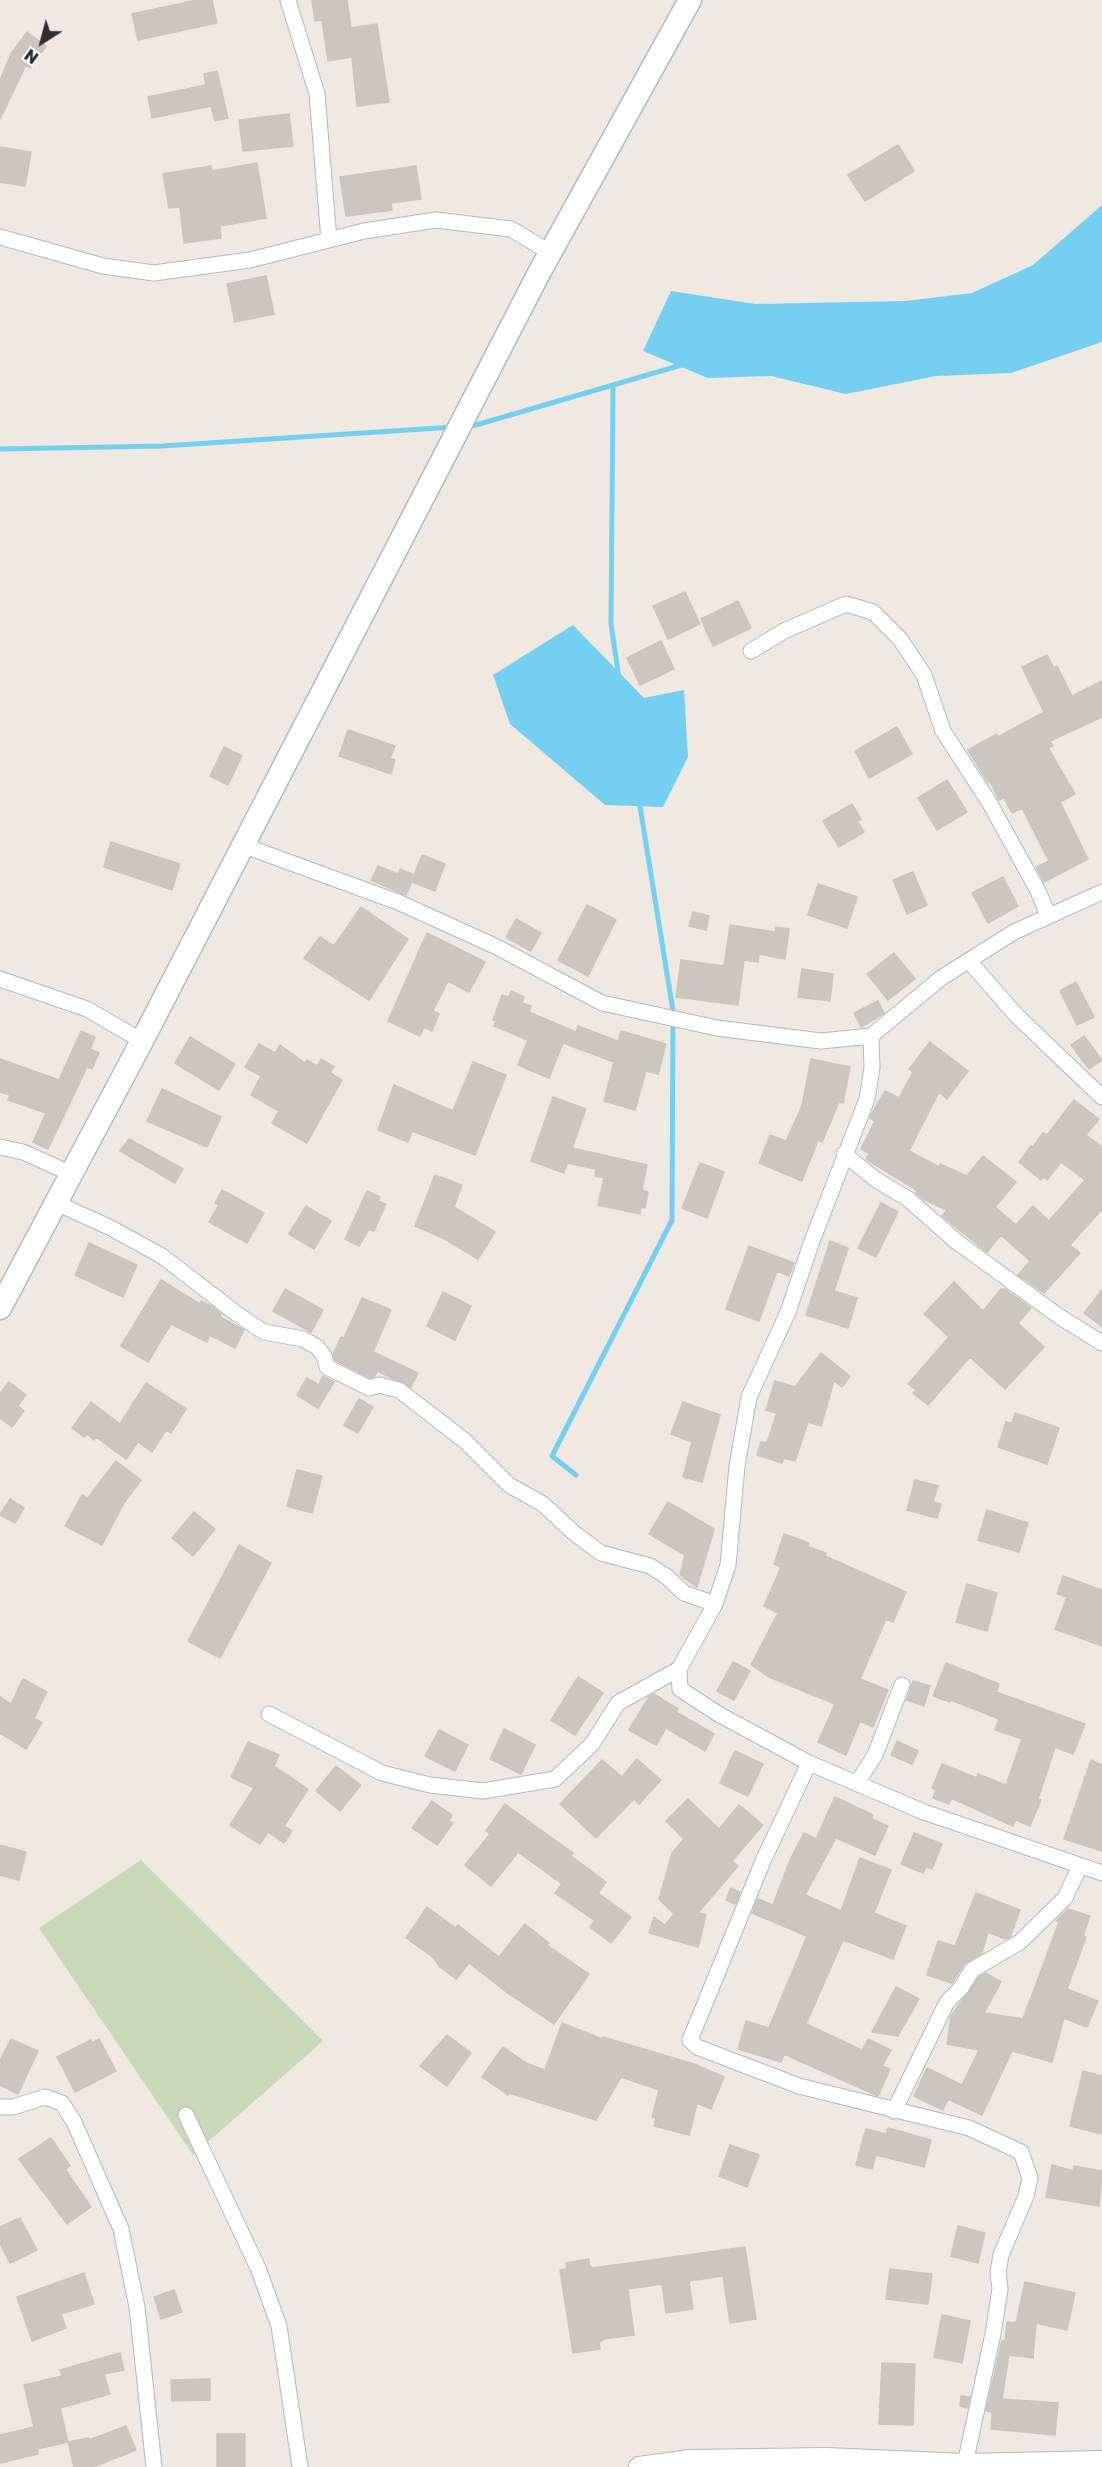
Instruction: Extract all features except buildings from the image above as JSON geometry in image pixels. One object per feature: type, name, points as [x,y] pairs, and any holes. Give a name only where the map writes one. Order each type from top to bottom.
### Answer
[{"type":"main road","points":[[0,1308],[142,1041],[551,253],[690,0]]},
{"type":"street","points":[[288,0],[317,94],[329,240]]},
{"type":"street","points":[[0,237],[103,266],[154,273],[250,260],[364,231],[436,220],[511,229],[551,253]]},
{"type":"street","points":[[751,651],[784,631],[846,604],[873,612],[900,639],[924,675],[943,731],[989,802],[1038,891],[1048,915]]},
{"type":"street","points":[[242,845],[398,902],[497,947],[602,1003],[653,1016],[752,1033],[821,1041],[871,1036],[941,978],[1014,932],[1102,892]]},
{"type":"street","points":[[969,961],[1016,1015],[1102,1097]]},
{"type":"street","points":[[0,979],[87,1009],[142,1041]]},
{"type":"street","points":[[871,1036],[872,1068],[867,1099],[844,1154],[788,1312],[749,1397],[737,1466],[729,1565],[715,1604],[679,1669],[680,1689],[720,1715],[809,1763],[924,1812],[1102,1873]]},
{"type":"street","points":[[0,1147],[23,1152],[72,1174]]},
{"type":"street","points":[[844,1154],[875,1179],[908,1198],[957,1242],[1060,1317],[1102,1343]]},
{"type":"street","points":[[56,1203],[109,1227],[162,1256],[264,1332],[303,1339],[317,1347],[324,1356],[327,1367],[369,1388],[379,1385],[399,1390],[465,1441],[509,1485],[543,1504],[574,1533],[601,1553],[650,1566],[666,1576],[684,1593],[715,1604]]},
{"type":"street","points":[[269,1714],[382,1773],[429,1785],[483,1791],[555,1779],[592,1744],[618,1703],[679,1669]]},
{"type":"street","points":[[857,1783],[875,1755],[902,1685]]},
{"type":"street","points":[[809,1763],[763,1861],[690,2040],[697,2047],[799,2086],[969,2128],[1021,2152],[1029,2171],[1026,2196],[1001,2255],[998,2272],[1000,2289],[993,2334],[965,2464]]},
{"type":"street","points":[[894,2111],[947,2002],[962,1989],[972,1970],[1020,1942],[1065,1898],[1080,1866]]},
{"type":"street","points":[[0,2107],[14,2107],[45,2097],[62,2103],[74,2122],[121,2229],[137,2307],[154,2467]]},
{"type":"street","points":[[186,2115],[258,2268],[279,2326],[300,2467]]},
{"type":"street","points":[[639,2467],[690,2460],[827,2458],[965,2464],[1097,2463]]},
{"type":"green space","points":[[141,1860],[323,2041],[193,2155],[39,1928]]},
{"type":"water","points":[[1102,205],[1102,342],[1011,373],[936,376],[846,394],[771,376],[708,378],[643,351],[671,291],[755,304],[906,301],[972,293],[1033,265]]},
{"type":"water","points":[[573,625],[644,698],[684,690],[688,757],[663,807],[605,805],[510,724],[493,675]]},
{"type":"waterway","points":[[466,426],[685,364]]},
{"type":"waterway","points":[[613,385],[611,624],[619,678]]},
{"type":"waterway","points":[[0,449],[163,446],[454,427]]},
{"type":"waterway","points":[[576,1475],[552,1456],[672,1220],[673,1011],[639,800]]}]
